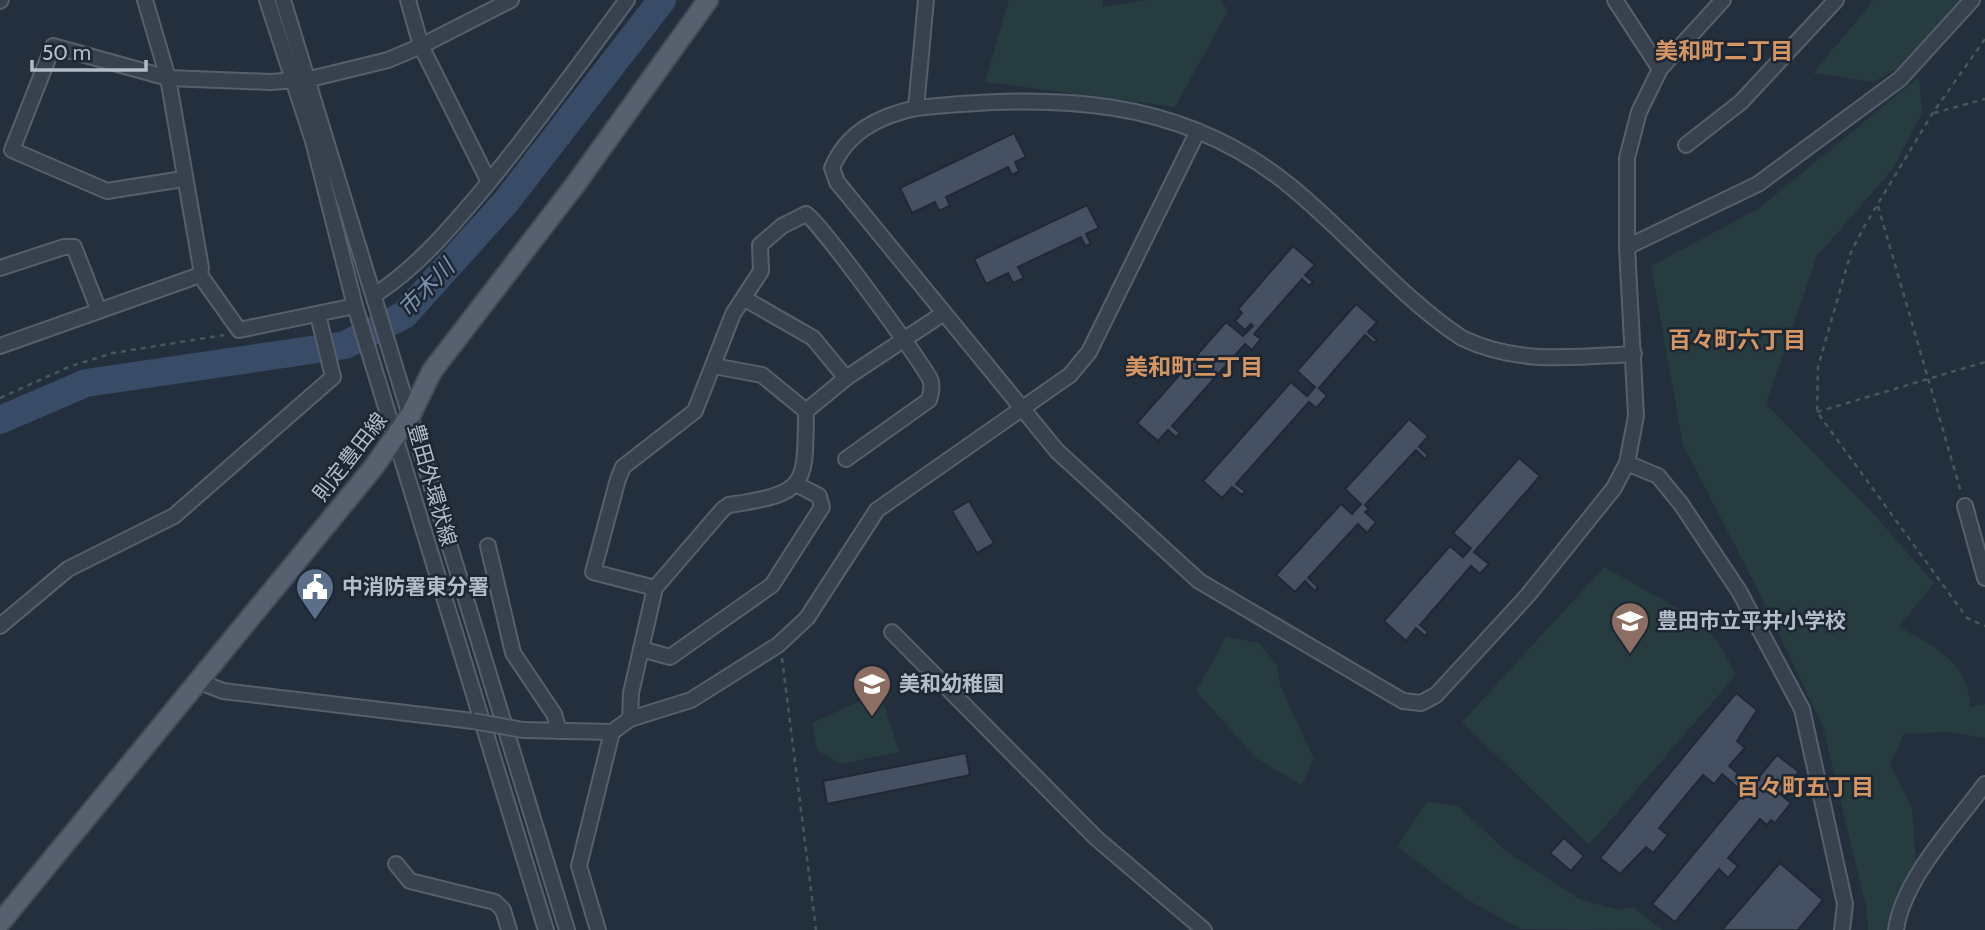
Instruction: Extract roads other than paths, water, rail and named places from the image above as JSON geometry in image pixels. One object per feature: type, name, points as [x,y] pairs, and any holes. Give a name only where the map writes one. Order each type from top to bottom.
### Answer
[{"type":"main road","name":"則定豊田線","points":[[0,923],[396,436],[411,414],[432,371],[575,185],[708,0]]},
{"type":"street","points":[[145,0],[168,78],[183,179],[201,268],[200,275],[240,330],[318,315],[358,312]]},
{"type":"street","name":"豊田外環状線","points":[[267,0],[313,141],[358,312],[547,930]]},
{"type":"street","name":"豊田外環状線","points":[[284,0],[568,930]]},
{"type":"street","points":[[408,0],[421,46],[489,182]]},
{"type":"street","points":[[183,179],[107,191],[12,150],[53,46],[168,78],[310,79],[388,60],[511,0]]},
{"type":"street","points":[[377,300],[453,225],[489,182],[626,0]]},
{"type":"street","points":[[916,107],[926,0]]},
{"type":"street","points":[[1615,0],[1661,69]]},
{"type":"street","points":[[1686,145],[1741,102],[1836,0]]},
{"type":"street","points":[[1627,247],[1758,184],[1900,79],[1972,0]]},
{"type":"street","points":[[1634,354],[1531,358],[1491,351],[1462,338],[1290,186],[1247,156],[1198,131],[1133,110],[1053,100],[995,99],[916,107],[873,121],[839,151],[832,169],[837,182],[1057,451],[1199,580],[1402,701],[1422,703],[1436,695],[1528,596],[1614,488],[1627,463],[1636,416],[1634,354],[1627,247],[1627,158],[1639,112],[1661,69],[1720,1]]},
{"type":"street","points":[[197,681],[223,691],[474,721],[523,730],[612,732],[630,719],[691,700],[778,645],[807,618],[877,510],[1070,375],[1088,352],[1198,131]]},
{"type":"street","points":[[655,589],[593,572],[623,467],[695,411],[733,314],[761,271],[760,244],[782,226],[806,214],[931,380],[929,400],[846,459]]},
{"type":"street","points":[[0,252],[3,267],[64,247],[74,247],[99,311]]},
{"type":"street","points":[[0,346],[200,275]]},
{"type":"street","points":[[745,299],[813,338],[846,378]]},
{"type":"street","points":[[630,719],[631,693],[655,589],[723,509],[729,505],[779,496],[796,484],[805,469],[806,411],[846,378],[944,313]]},
{"type":"street","points":[[0,626],[68,569],[174,516],[333,377],[318,315]]},
{"type":"street","points":[[714,366],[762,375],[806,411]]},
{"type":"street","points":[[1627,463],[1658,476],[1681,504],[1739,591],[1802,709],[1845,904],[1842,930]]},
{"type":"street","points":[[641,649],[670,657],[772,585],[822,506],[819,496],[796,484]]},
{"type":"street","points":[[1965,506],[1985,578]]},
{"type":"street","points":[[488,546],[513,653],[554,714],[559,731]]},
{"type":"street","points":[[892,632],[1096,838],[1204,930]]},
{"type":"street","points":[[598,930],[579,866],[612,732]]},
{"type":"street","points":[[1896,930],[1899,911],[1917,877],[1985,784]]},
{"type":"street","points":[[396,864],[410,881],[495,902],[503,910],[509,930]]},
{"type":"waterway","name":"市木川","points":[[0,420],[86,383],[345,345],[404,315],[505,203],[662,0]]},
{"type":"place","name":"中消防署東分署","points":[[315,621]]},
{"type":"place","name":"豊田市立平井小学校","points":[[1630,655]]},
{"type":"place","name":"美和幼稚園","points":[[872,718]]},
{"type":"district","name":"美和町二丁目","points":[[1724,51]]},
{"type":"district","name":"百々町六丁目","points":[[1737,340]]},
{"type":"district","name":"美和町三丁目","points":[[1194,367]]},
{"type":"district","name":"百々町五丁目","points":[[1805,787]]}]
